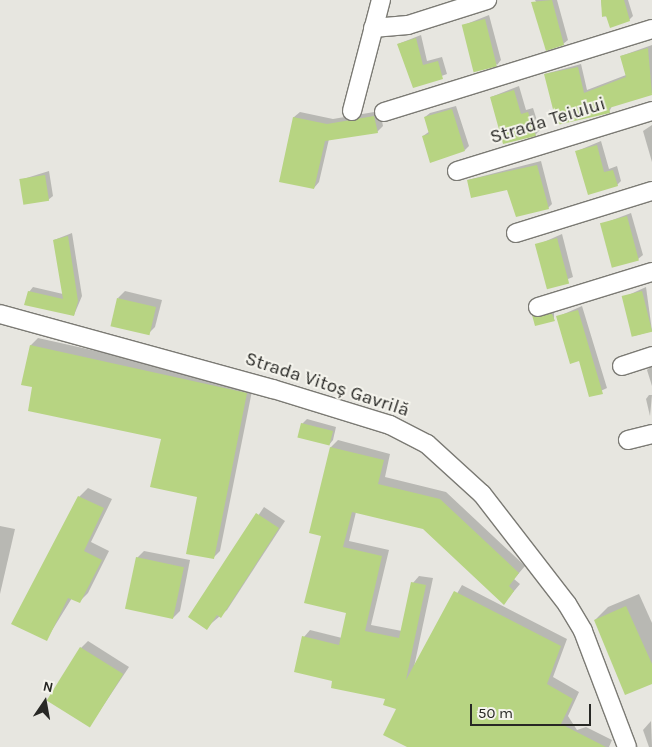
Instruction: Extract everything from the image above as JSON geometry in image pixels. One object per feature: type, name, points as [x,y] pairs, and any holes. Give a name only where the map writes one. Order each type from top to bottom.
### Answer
[{"type":"street","points":[[352,111],[381,0]]},
{"type":"street","points":[[373,28],[408,25],[487,0]]},
{"type":"street","points":[[384,112],[652,29]]},
{"type":"street","name":"Strada Teiului","points":[[457,171],[652,111]]},
{"type":"street","points":[[516,233],[652,191]]},
{"type":"street","points":[[538,307],[652,272]]},
{"type":"street","name":"Strada Vitoș Gavrilă","points":[[0,314],[282,392],[390,425],[427,444],[482,494],[567,604],[583,631],[627,747]]},
{"type":"street","points":[[622,366],[652,356]]},
{"type":"street","points":[[628,440],[652,434]]},
{"type":"building","points":[[552,0],[564,45],[546,51],[531,2]]},
{"type":"building","points":[[601,0],[624,0],[630,21],[610,28],[606,16],[602,17]]},
{"type":"building","points":[[485,19],[497,67],[474,72],[462,25]]},
{"type":"building","points":[[416,38],[423,65],[438,61],[443,79],[413,88],[397,44]]},
{"type":"building","points":[[648,48],[652,95],[609,108],[610,113],[557,125],[544,74],[578,67],[584,93],[626,77],[620,56]]},
{"type":"building","points":[[514,90],[521,114],[528,112],[536,136],[503,144],[490,97]]},
{"type":"building","points":[[452,109],[465,151],[430,163],[422,136],[429,134],[424,117]]},
{"type":"building","points":[[374,116],[378,133],[325,141],[314,189],[279,182],[293,117],[327,124]]},
{"type":"building","points":[[597,145],[604,172],[613,170],[618,186],[588,195],[575,151]]},
{"type":"building","points":[[537,165],[549,209],[516,217],[507,190],[471,198],[467,180]]},
{"type":"building","points":[[45,175],[49,201],[23,205],[19,179]]},
{"type":"building","points":[[627,216],[639,260],[612,268],[600,223]]},
{"type":"building","points":[[68,236],[78,301],[74,316],[24,305],[28,291],[63,299],[53,240]]},
{"type":"building","points":[[557,238],[569,283],[547,289],[535,244]]},
{"type":"building","points":[[642,291],[652,332],[632,337],[622,296]]},
{"type":"building","points":[[117,298],[156,307],[149,335],[110,326]]},
{"type":"building","points":[[578,310],[603,394],[589,397],[579,361],[570,364],[556,316]]},
{"type":"building","points":[[552,314],[555,321],[535,326],[532,315]]},
{"type":"building","points":[[30,345],[247,393],[214,559],[186,554],[197,497],[150,487],[161,439],[28,411],[32,387],[21,385]]},
{"type":"building","points":[[301,423],[333,431],[329,446],[297,438]]},
{"type":"building","points":[[330,447],[384,460],[378,484],[440,499],[519,573],[509,586],[514,591],[504,605],[423,529],[352,512],[343,547],[382,556],[365,631],[399,638],[411,582],[426,585],[406,680],[454,591],[561,646],[547,684],[573,699],[561,724],[606,747],[407,747],[383,735],[396,709],[383,705],[385,699],[331,688],[332,681],[294,672],[302,636],[339,645],[346,613],[304,603],[321,536],[309,533]]},
{"type":"building","points":[[78,496],[104,508],[84,551],[102,560],[80,603],[68,598],[47,641],[11,624]]},
{"type":"building","points":[[256,513],[279,528],[221,618],[217,615],[207,630],[188,617]]},
{"type":"building","points":[[136,557],[184,567],[173,619],[125,609]]},
{"type":"building","points":[[626,606],[652,664],[652,684],[625,695],[594,620]]},
{"type":"building","points":[[80,647],[123,674],[90,727],[47,700]]}]
